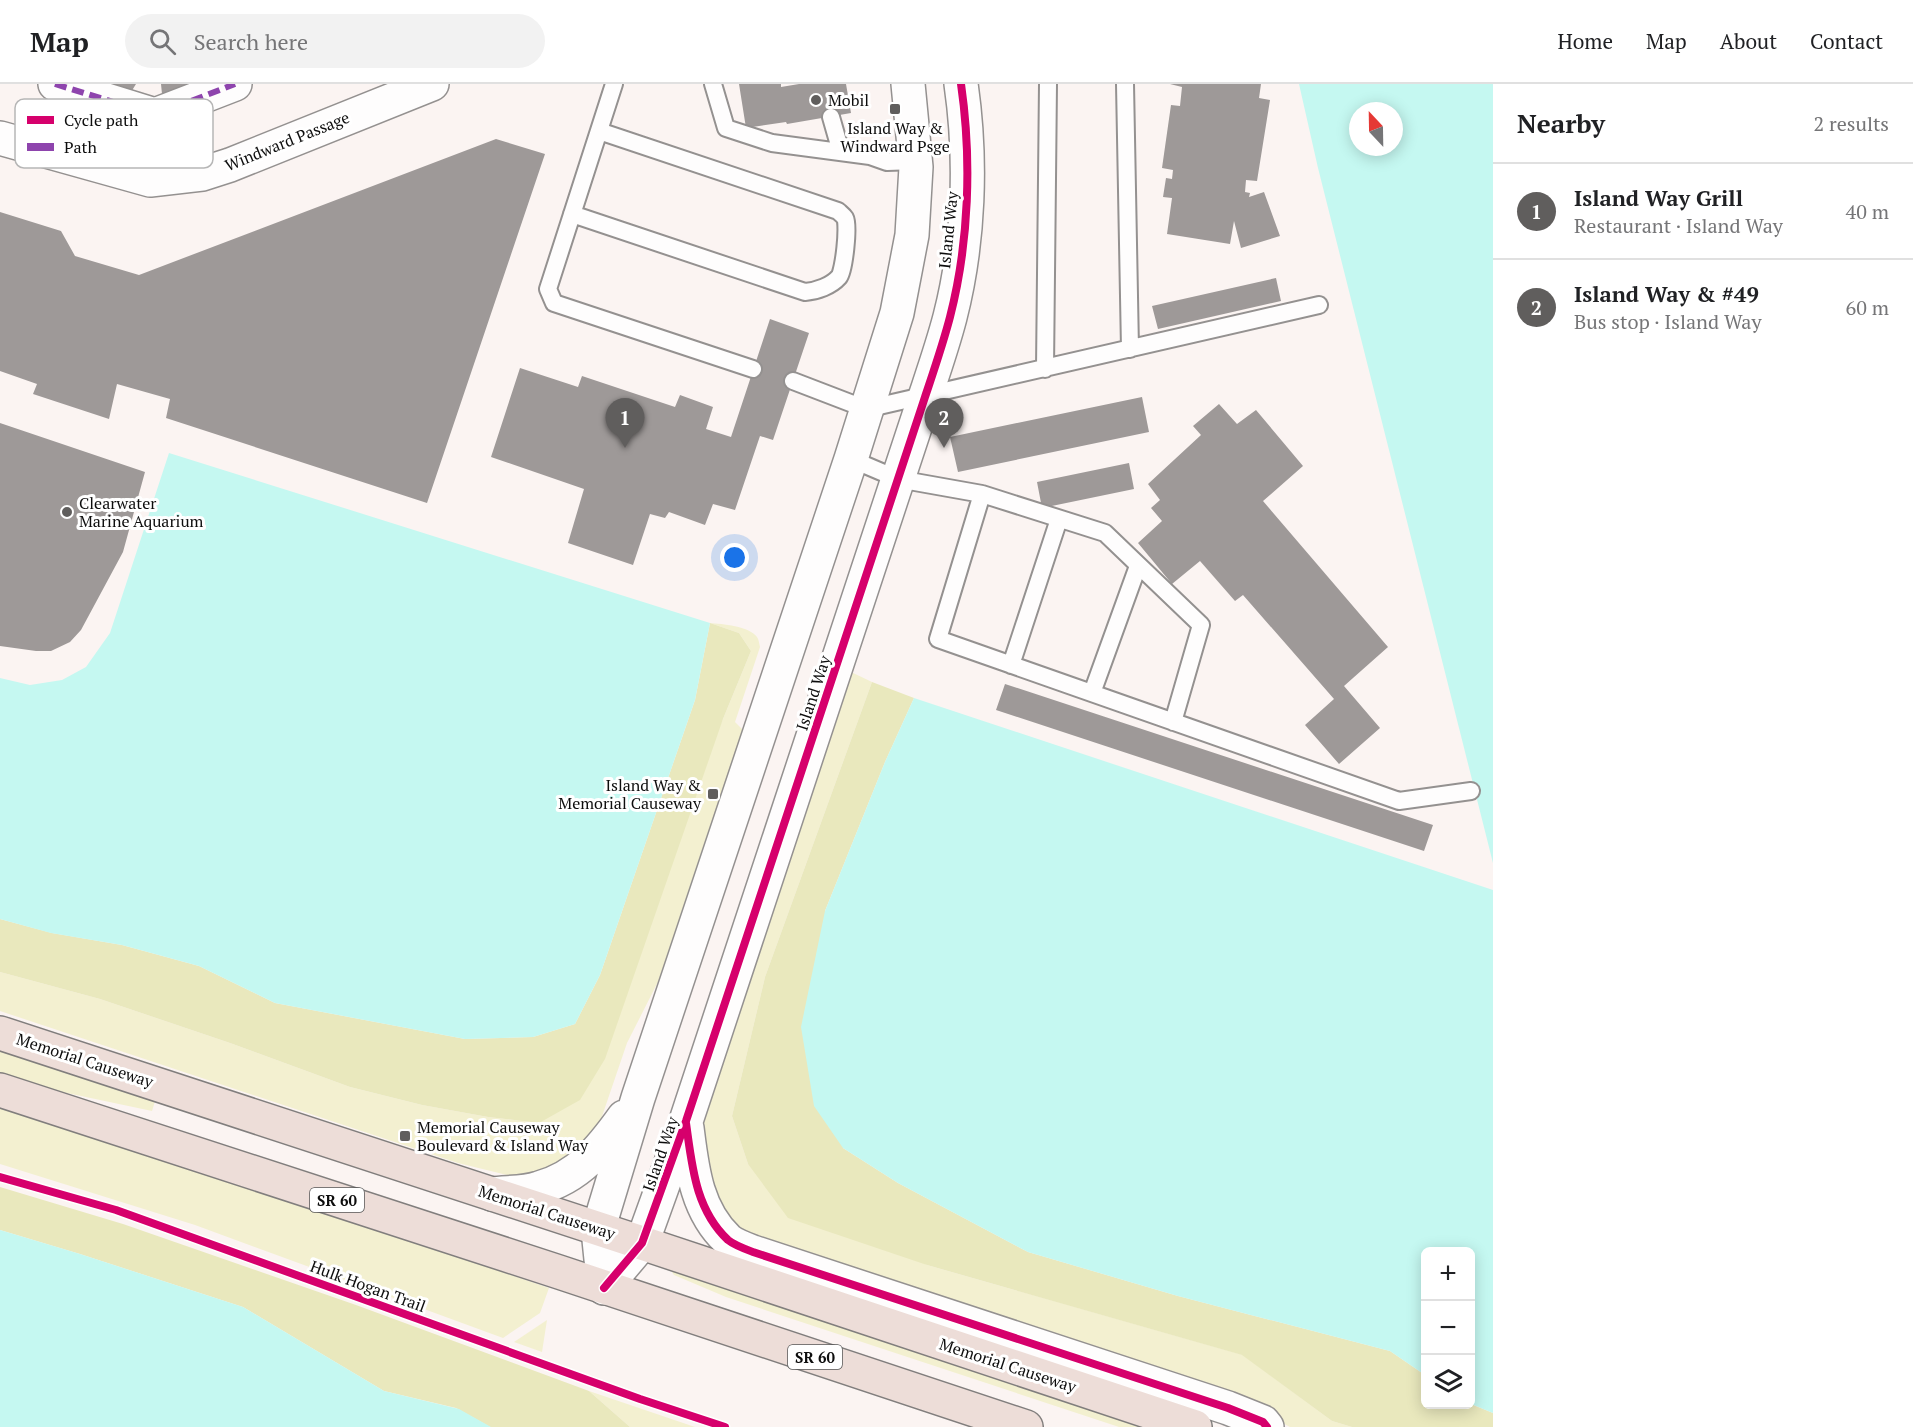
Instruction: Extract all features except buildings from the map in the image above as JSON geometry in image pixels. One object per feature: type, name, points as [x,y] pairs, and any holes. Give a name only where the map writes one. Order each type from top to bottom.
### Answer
[{"type":"main road","name":"Memorial Causeway","points":[[0,1033],[1195,1427]]},
{"type":"main road","name":"SR 60","points":[[0,1090],[1026,1427]]},
{"type":"street","points":[[55,84],[103,99]]},
{"type":"street","points":[[196,99],[235,84]]},
{"type":"street","points":[[604,1288],[598,1230],[638,1098],[851,459],[897,313],[912,235],[916,161],[908,84]]},
{"type":"street","name":"Island Way","points":[[604,1288],[642,1243],[686,1120],[926,396],[950,316],[962,252],[967,185],[961,84]]},
{"type":"street","name":"Windward Passage","points":[[107,168],[150,180],[202,174],[230,165],[417,87]]},
{"type":"street","name":"Windward Passage","points":[[0,138],[15,142]]},
{"type":"street","points":[[492,1194],[538,1189],[569,1176],[602,1148],[638,1098]]},
{"type":"street","points":[[686,1120],[693,1174],[700,1199],[712,1220],[729,1241],[802,1269],[1228,1408],[1263,1422],[1267,1427]]},
{"type":"lane","points":[[614,84],[548,288],[554,303],[753,369]]},
{"type":"lane","points":[[713,84],[726,128],[772,143],[870,156],[887,162],[916,161]]},
{"type":"lane","points":[[1045,369],[1048,84]]},
{"type":"lane","points":[[1125,84],[1130,349]]},
{"type":"lane","points":[[831,117],[841,152]]},
{"type":"lane","points":[[572,214],[805,292],[817,291],[838,278],[842,271],[847,226],[845,218],[838,211],[599,131]]},
{"type":"lane","points":[[793,381],[866,410],[1319,305]]},
{"type":"lane","points":[[851,459],[898,478],[982,494],[1105,533],[1202,625],[1173,722]]},
{"type":"lane","points":[[982,494],[938,639],[1399,801],[1471,791]]},
{"type":"lane","points":[[1011,665],[1059,519]]},
{"type":"lane","points":[[1092,693],[1138,566]]},
{"type":"shaded area","points":[[710,623],[748,630],[759,640],[760,647],[735,722],[743,730],[665,968],[627,1043],[596,1134],[581,1153],[534,1175],[507,1175],[458,1163],[0,1011],[0,972],[100,999],[350,1087],[422,1105],[488,1117],[539,1123],[723,719],[751,651],[739,633]]},
{"type":"shaded area","points":[[849,671],[872,682],[765,977],[732,1116],[748,1164],[927,1265],[1243,1355],[1332,1421],[1352,1427],[1290,1427],[1266,1414],[747,1242],[712,1200],[699,1122]]},
{"type":"shaded area","points":[[0,1046],[156,1098],[152,1111],[48,1089],[0,1074]]},
{"type":"shaded area","points":[[0,1103],[549,1288],[540,1313],[503,1338],[195,1225],[0,1164]]},
{"type":"shaded area","points":[[673,1270],[1152,1427],[1119,1427],[726,1297],[674,1275]]},
{"type":"shaded area","points":[[547,1320],[542,1352],[514,1342]]},
{"type":"shaded area","points":[[589,1391],[695,1427],[630,1427]]},
{"type":"green space","points":[[710,623],[739,633],[751,651],[723,719],[605,1059],[580,1100],[539,1123],[488,1117],[422,1105],[350,1087],[100,999],[0,972],[0,919],[52,933],[122,945],[199,966],[275,1003],[465,1039],[533,1037],[575,1024],[600,975],[695,700]]},
{"type":"green space","points":[[872,682],[914,698],[885,762],[825,911],[843,1148],[898,1183],[1028,1252],[1178,1296],[1390,1351],[1421,1372],[1421,1409],[1475,1409],[1475,1406],[1493,1413],[1493,1427],[1352,1427],[1332,1421],[1242,1355],[927,1265],[788,1218],[748,1164],[732,1116],[765,977]]},
{"type":"green space","points":[[0,1187],[123,1224],[356,1305],[589,1391],[630,1427],[490,1427],[456,1408],[384,1391],[243,1307],[0,1230]]},
{"type":"water","points":[[1299,84],[1493,84],[1493,863],[1318,168]]},
{"type":"water","points":[[169,453],[710,623],[695,700],[600,975],[575,1024],[533,1037],[465,1039],[275,1003],[199,966],[122,945],[51,933],[0,919],[0,678],[30,685],[62,680],[86,667],[110,633]]},
{"type":"water","points":[[914,698],[1493,890],[1493,1413],[1475,1406],[1475,1247],[1421,1247],[1421,1372],[1390,1351],[1178,1296],[1028,1252],[898,1183],[843,1148],[814,1106],[801,1027],[825,911],[885,762]]},
{"type":"water","points":[[0,1230],[243,1307],[384,1391],[459,1409],[491,1427],[0,1427]]},
{"type":"marked path","points":[[55,84],[103,99]]},
{"type":"marked path","points":[[196,99],[235,84]]},
{"type":"cycle path","points":[[604,1288],[642,1243],[686,1121],[950,317],[961,260],[967,201],[967,142],[961,84]]},
{"type":"cycle path","points":[[686,1123],[693,1170],[708,1215],[728,1240],[736,1245],[1228,1408],[1263,1422],[1267,1427]]},
{"type":"cycle path","name":"Hulk Hogan Trail","points":[[0,1177],[116,1210],[640,1399],[725,1427]]},
{"type":"place","name":"Mobil","points":[[816,100]]},
{"type":"place","name":"Island Way & Windward Psge","points":[[895,109]]},
{"type":"place","name":"Island Way Grill","points":[[625,448]]},
{"type":"place","name":"Island Way & #49","points":[[944,448]]},
{"type":"place","name":"Clearwater Marine Aquarium","points":[[67,512]]},
{"type":"place","name":"Island Way & Memorial Causeway","points":[[713,794]]},
{"type":"place","name":"Memorial Causeway Boulevard & Island Way","points":[[405,1136]]}]
